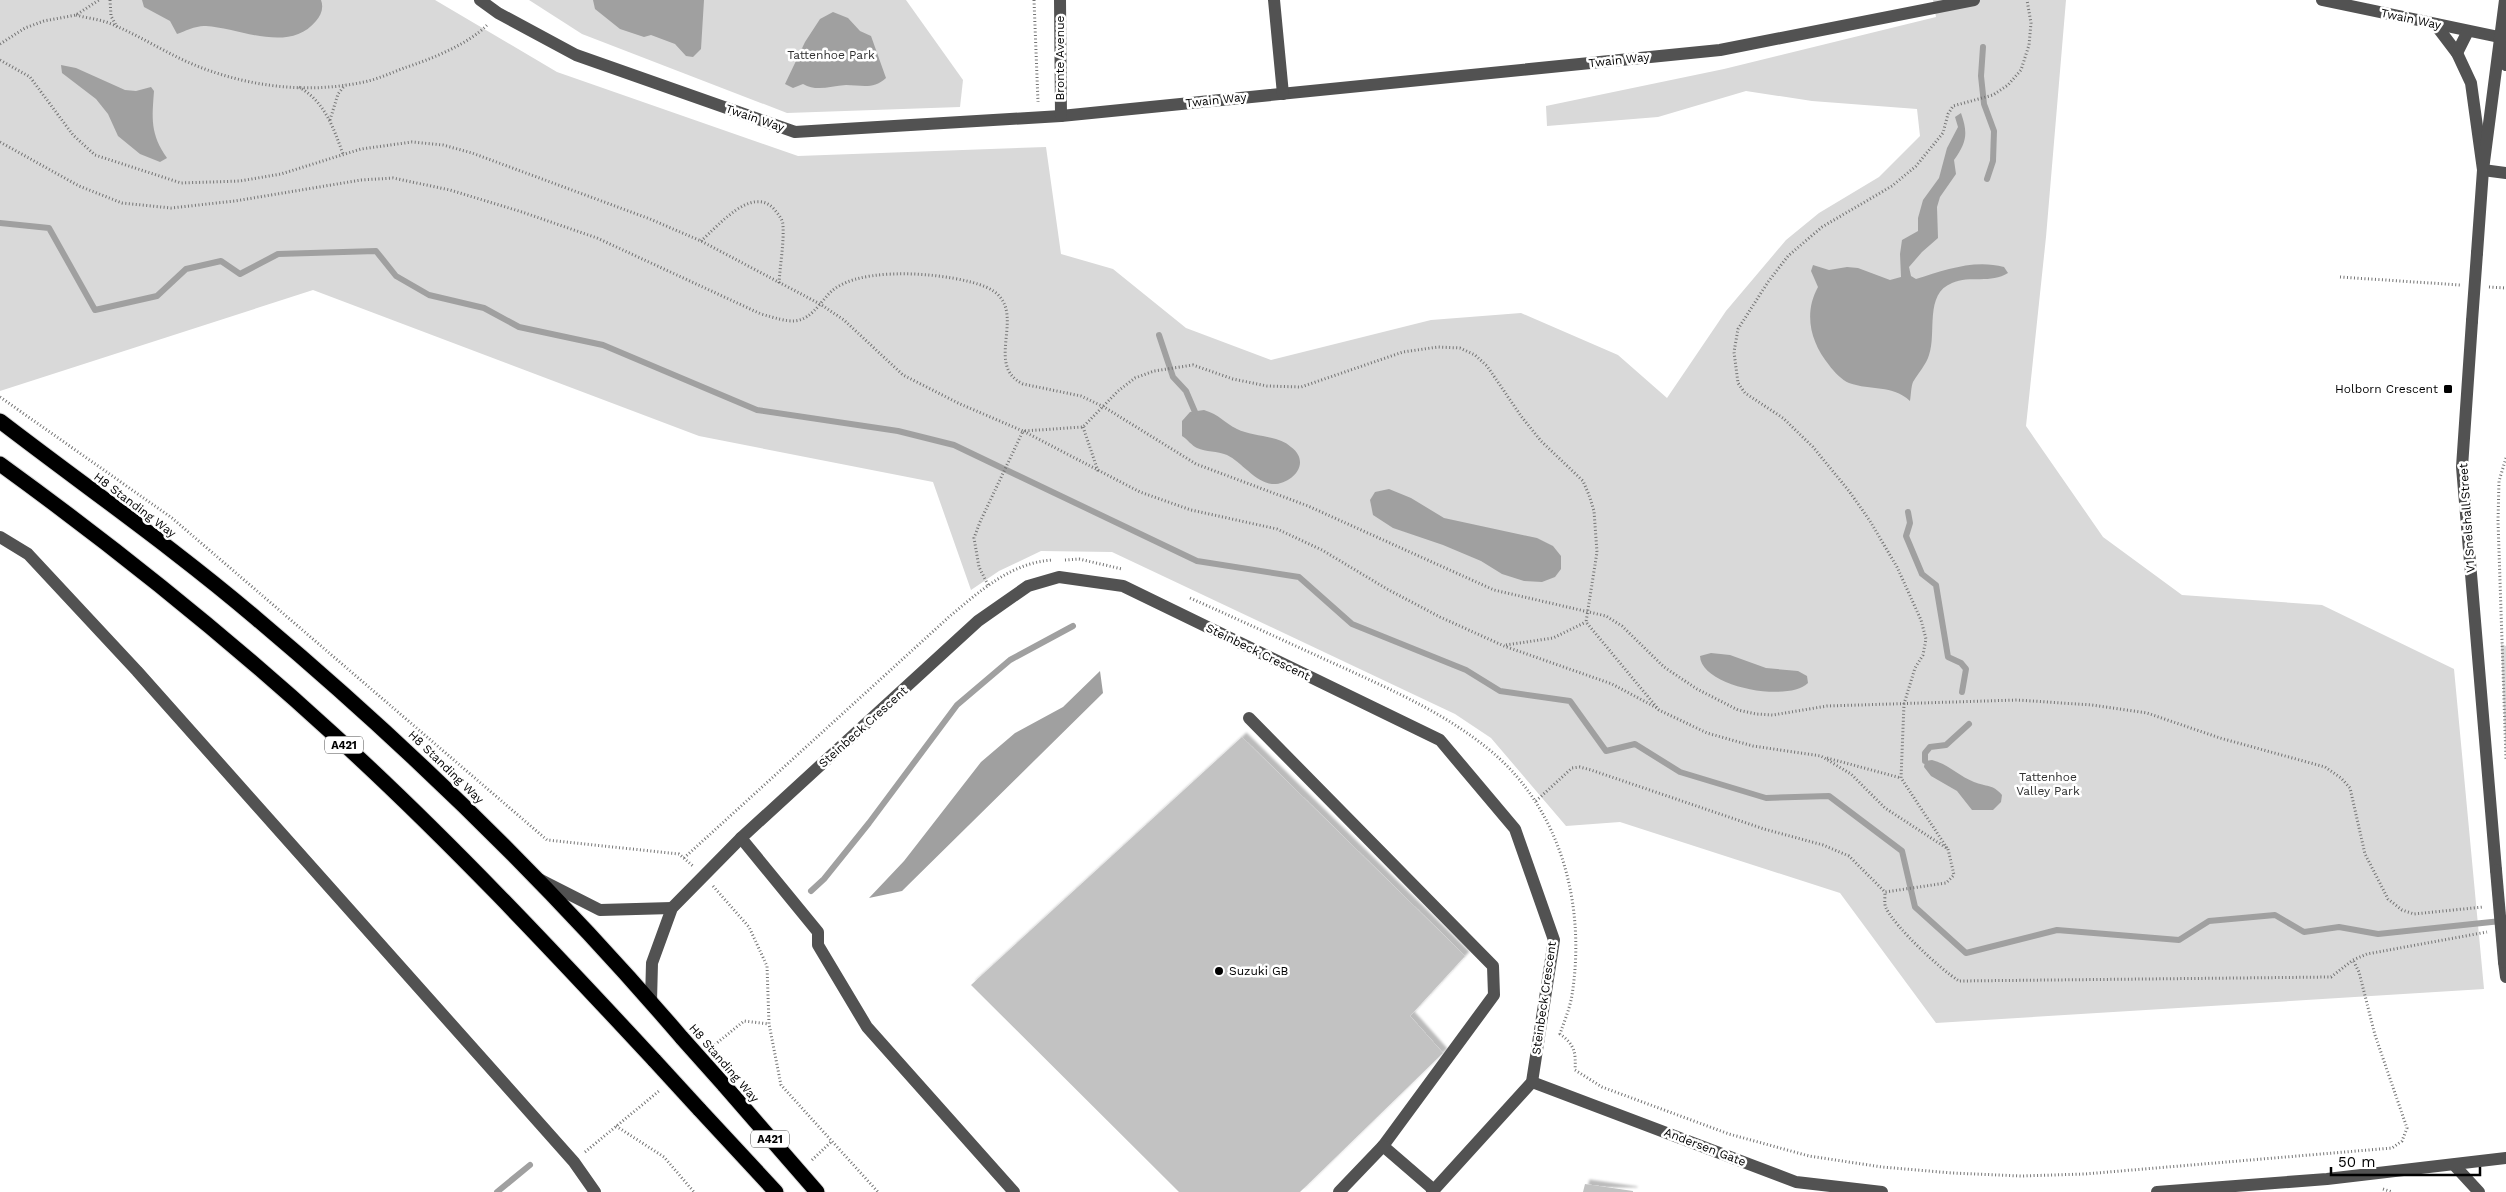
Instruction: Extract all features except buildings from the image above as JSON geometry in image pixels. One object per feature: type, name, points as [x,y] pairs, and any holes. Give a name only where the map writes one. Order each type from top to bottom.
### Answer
[{"type":"highway","name":"H8 Standing Way","points":[[0,421],[255,617],[401,744],[538,878],[651,1001],[817,1192]]},
{"type":"highway","name":"A421","points":[[0,464],[97,534],[238,650],[334,735],[443,838],[521,917],[776,1192]]},
{"type":"street","name":"Twain Way","points":[[480,0],[498,13],[576,55],[795,132],[1061,116],[1720,50],[1974,0]]},
{"type":"street","name":"Bronte Avenue","points":[[1060,0],[1061,116]]},
{"type":"street","points":[[1274,0],[1283,94]]},
{"type":"street","name":"Twain Way","points":[[2322,0],[2498,37]]},
{"type":"street","name":"V1 Snelshall Street","points":[[2505,0],[2498,37],[2483,170],[2462,467],[2506,977]]},
{"type":"street","points":[[2435,24],[2457,53],[2471,84],[2483,170],[2506,173]]},
{"type":"street","points":[[2457,53],[2468,31]]},
{"type":"street","points":[[2498,37],[2506,65]]},
{"type":"street","points":[[0,537],[28,554],[137,671],[574,1162],[595,1192]]},
{"type":"street","name":"Steinbeck Crescent","points":[[651,1001],[652,963],[672,908],[741,838],[978,621],[1028,586],[1059,577],[1123,586],[1440,740],[1515,829],[1554,940],[1532,1082]]},
{"type":"street","points":[[1249,718],[1493,966],[1494,995],[1382,1146],[1339,1192]]},
{"type":"street","points":[[741,838],[818,932],[818,945],[867,1027],[1014,1192]]},
{"type":"street","points":[[538,878],[600,910],[672,908]]},
{"type":"street","points":[[1382,1146],[1433,1191],[1532,1082]]},
{"type":"street","name":"Andersen Gate","points":[[1532,1082],[1814,1189],[1882,1192]]},
{"type":"street","points":[[2157,1192],[2293,1187],[2506,1158]]},
{"type":"street","points":[[2454,1166],[2479,1192]]},
{"type":"path","points":[[76,16],[99,0]]},
{"type":"path","points":[[110,0],[111,16],[117,27]]},
{"type":"path","points":[[1034,0],[1038,117]]},
{"type":"path","points":[[1885,892],[1946,883],[1954,875],[1948,849],[1901,778],[1904,704],[1915,668],[1923,655],[1926,639],[1921,620],[1897,567],[1848,490],[1813,447],[1783,418],[1745,393],[1738,383],[1734,352],[1738,329],[1768,282],[1788,256],[1822,227],[1892,186],[1916,166],[1943,133],[1948,114],[1953,106],[1992,95],[2008,85],[2021,70],[2029,45],[2031,23],[2026,0]]},
{"type":"path","points":[[0,44],[25,28],[44,20],[76,16],[107,23],[196,66],[242,82],[298,87],[346,85],[374,79],[451,48],[481,31],[498,13]]},
{"type":"path","points":[[0,60],[30,77],[73,135],[96,154],[181,183],[240,181],[281,174],[361,149],[412,142],[444,145],[472,153],[613,205],[701,241],[779,284],[820,304],[844,320],[903,375],[960,404],[1023,431],[1098,472],[1140,492],[1191,510],[1277,529],[1322,550],[1387,589],[1440,617],[1504,646],[1612,684],[1707,733],[1753,746],[1821,756],[1901,778]]},
{"type":"path","points":[[330,120],[338,94],[346,85]]},
{"type":"path","points":[[298,87],[311,94],[330,120],[343,154]]},
{"type":"path","points":[[0,142],[79,186],[122,203],[161,207],[235,201],[352,181],[393,178],[450,190],[597,238],[761,314],[788,322],[801,321],[812,314],[829,293],[841,284],[862,277],[886,274],[912,274],[948,278],[986,287],[1002,299],[1006,309],[1007,334],[1004,360],[1006,371],[1015,380],[1023,384],[1081,396],[1104,407],[1196,464],[1308,506],[1494,590],[1606,616],[1622,626],[1664,667],[1697,689],[1738,710],[1773,715],[1826,706],[2017,700],[2092,705],[2147,713],[2220,738],[2325,767],[2341,778],[2350,788],[2365,854],[2388,899],[2402,910],[2414,914],[2475,908]]},
{"type":"path","points":[[701,241],[745,203],[770,204],[780,215],[784,226],[779,284]]},
{"type":"path","points":[[2340,277],[2467,286]]},
{"type":"path","points":[[2486,287],[2506,288]]},
{"type":"path","points":[[1023,431],[1083,427],[1118,391],[1135,378],[1154,371],[1193,365],[1233,379],[1267,386],[1300,387],[1403,352],[1438,347],[1460,348],[1475,355],[1487,366],[1521,416],[1541,441],[1582,481],[1590,495],[1594,511],[1597,552],[1586,622],[1553,638],[1504,646]]},
{"type":"path","points":[[0,397],[172,518],[547,840],[679,854],[704,875],[749,927],[767,966],[769,1024],[781,1085],[878,1192]]},
{"type":"path","points":[[1083,427],[1098,472]]},
{"type":"path","points":[[988,585],[975,554],[974,538],[1023,431]]},
{"type":"path","points":[[2506,458],[2499,481],[2498,521],[2506,760]]},
{"type":"path","points":[[684,858],[931,633],[988,585],[1003,575],[1042,561],[1079,560],[1117,566],[1126,570]]},
{"type":"path","points":[[1189,598],[1414,700],[1458,727],[1492,752],[1515,775],[1536,801],[1553,834],[1567,870],[1574,898],[1576,933],[1572,996],[1560,1034],[1571,1042],[1576,1051],[1576,1070],[1602,1087],[1728,1134],[1809,1156],[1926,1171],[2021,1176],[2084,1174],[2392,1148],[2402,1141],[2407,1128],[2374,1035],[2359,972],[2353,960]]},
{"type":"path","points":[[1586,622],[1660,710]]},
{"type":"path","points":[[1821,756],[1851,774],[1885,808],[1948,849]]},
{"type":"path","points":[[1536,801],[1565,773],[1572,768],[1580,767],[1764,829],[1823,845],[1849,856],[1885,892],[1885,906],[1895,921],[1947,973],[1959,981],[2331,977],[2353,960],[2367,954],[2478,934]]},
{"type":"path","points":[[616,1126],[664,1157],[694,1192]]},
{"type":"path","points":[[798,1171],[831,1142]]},
{"type":"green space","name":"Tattenhoe Valley Park","points":[[0,0],[435,0],[557,72],[798,156],[1046,147],[1061,254],[1113,269],[1186,328],[1271,360],[1431,320],[1521,313],[1618,355],[1667,398],[1726,311],[1786,240],[1819,213],[1879,177],[1920,136],[1917,109],[1812,101],[1746,91],[1658,117],[1547,126],[1546,106],[1724,69],[1936,17],[1933,0],[2066,0],[2046,237],[2026,426],[2103,537],[2182,595],[2322,605],[2454,669],[2484,989],[1936,1023],[1840,893],[1620,822],[1566,826],[1491,738],[1455,714],[1112,552],[1041,551],[999,571],[971,590],[933,482],[699,436],[313,290],[0,391]]},
{"type":"green space","name":"Tattenhoe Park","points":[[529,0],[906,0],[963,80],[960,107],[787,113],[582,34]]},
{"type":"green space","points":[[2501,644],[2506,646],[2506,757]]},
{"type":"shaded area","points":[[142,0],[321,0],[322,11],[318,19],[305,31],[292,36],[264,37],[206,26],[195,27],[177,34],[170,21],[144,7]]},
{"type":"shaded area","points":[[593,0],[704,0],[701,49],[693,57],[686,56],[675,44],[651,35],[644,37],[620,29],[595,9]]},
{"type":"shaded area","points":[[833,12],[848,18],[860,31],[871,36],[886,78],[881,82],[867,86],[846,85],[813,88],[803,84],[793,88],[785,84],[805,42],[820,19]]},
{"type":"shaded area","points":[[61,65],[76,68],[125,90],[136,91],[151,87],[154,91],[153,126],[161,149],[167,158],[160,162],[140,154],[118,136],[108,114],[96,99],[62,73]]},
{"type":"shaded area","points":[[1961,113],[1965,126],[1965,137],[1962,148],[1954,160],[1956,174],[1940,197],[1937,207],[1938,238],[1909,267],[1911,276],[1916,279],[1960,267],[1982,264],[2004,267],[2008,273],[1995,278],[1959,281],[1943,288],[1935,305],[1929,355],[1913,382],[1910,401],[1896,392],[1849,383],[1831,368],[1818,347],[1811,328],[1811,307],[1818,287],[1811,271],[1813,265],[1829,270],[1847,267],[1858,268],[1890,280],[1901,277],[1900,254],[1902,240],[1918,231],[1918,218],[1923,200],[1939,178],[1947,148],[1958,127],[1955,117]]},
{"type":"shaded area","points":[[1204,410],[1243,432],[1286,443],[1297,452],[1299,458],[1300,464],[1295,475],[1283,482],[1269,484],[1257,478],[1227,455],[1195,447],[1182,436],[1182,421],[1190,412]]},
{"type":"shaded area","points":[[1389,489],[1411,498],[1444,518],[1537,538],[1553,546],[1561,556],[1561,569],[1555,577],[1542,582],[1524,581],[1502,574],[1481,561],[1443,545],[1393,528],[1373,515],[1370,500],[1375,492]]},
{"type":"shaded area","points":[[1711,653],[1730,655],[1766,668],[1798,671],[1807,676],[1808,683],[1798,689],[1783,692],[1747,689],[1714,676],[1704,667],[1700,656]]},
{"type":"shaded area","points":[[1100,671],[1103,693],[902,891],[869,898],[904,861],[981,762],[1015,733],[1063,707]]},
{"type":"shaded area","points":[[1932,760],[1943,764],[1974,782],[1996,789],[2002,795],[2001,802],[1993,810],[1972,810],[1957,791],[1931,776],[1924,767],[1925,761]]},
{"type":"waterway","points":[[1983,47],[1981,76],[1984,104],[1994,131],[1993,161],[1987,179]]},
{"type":"waterway","points":[[0,223],[49,228],[95,310],[157,296],[186,269],[221,261],[240,274],[278,254],[376,251],[396,276],[429,295],[484,308],[519,327],[603,345],[757,410],[898,431],[954,445],[1197,561],[1299,577],[1352,624],[1466,670],[1500,691],[1570,701],[1606,751],[1635,744],[1680,772],[1766,798],[1829,796],[1902,851],[1915,907],[1966,953],[2057,930],[2179,940],[2209,921],[2275,915],[2304,932],[2339,927],[2378,934],[2501,921]]},
{"type":"waterway","points":[[1159,335],[1173,377],[1186,391],[1195,412]]},
{"type":"waterway","points":[[1908,512],[1910,523],[1906,536],[1922,574],[1936,585],[1948,657],[1961,663],[1966,669],[1962,692]]},
{"type":"waterway","points":[[811,891],[824,879],[869,823],[957,705],[1010,660],[1073,626]]},
{"type":"waterway","points":[[1925,761],[1925,753],[1930,747],[1946,745],[1969,724]]},
{"type":"waterway","points":[[497,1192],[530,1165]]},
{"type":"place","name":"Holborn Crescent","points":[[2448,389]]},
{"type":"place","name":"Suzuki GB","points":[[1219,971]]}]
